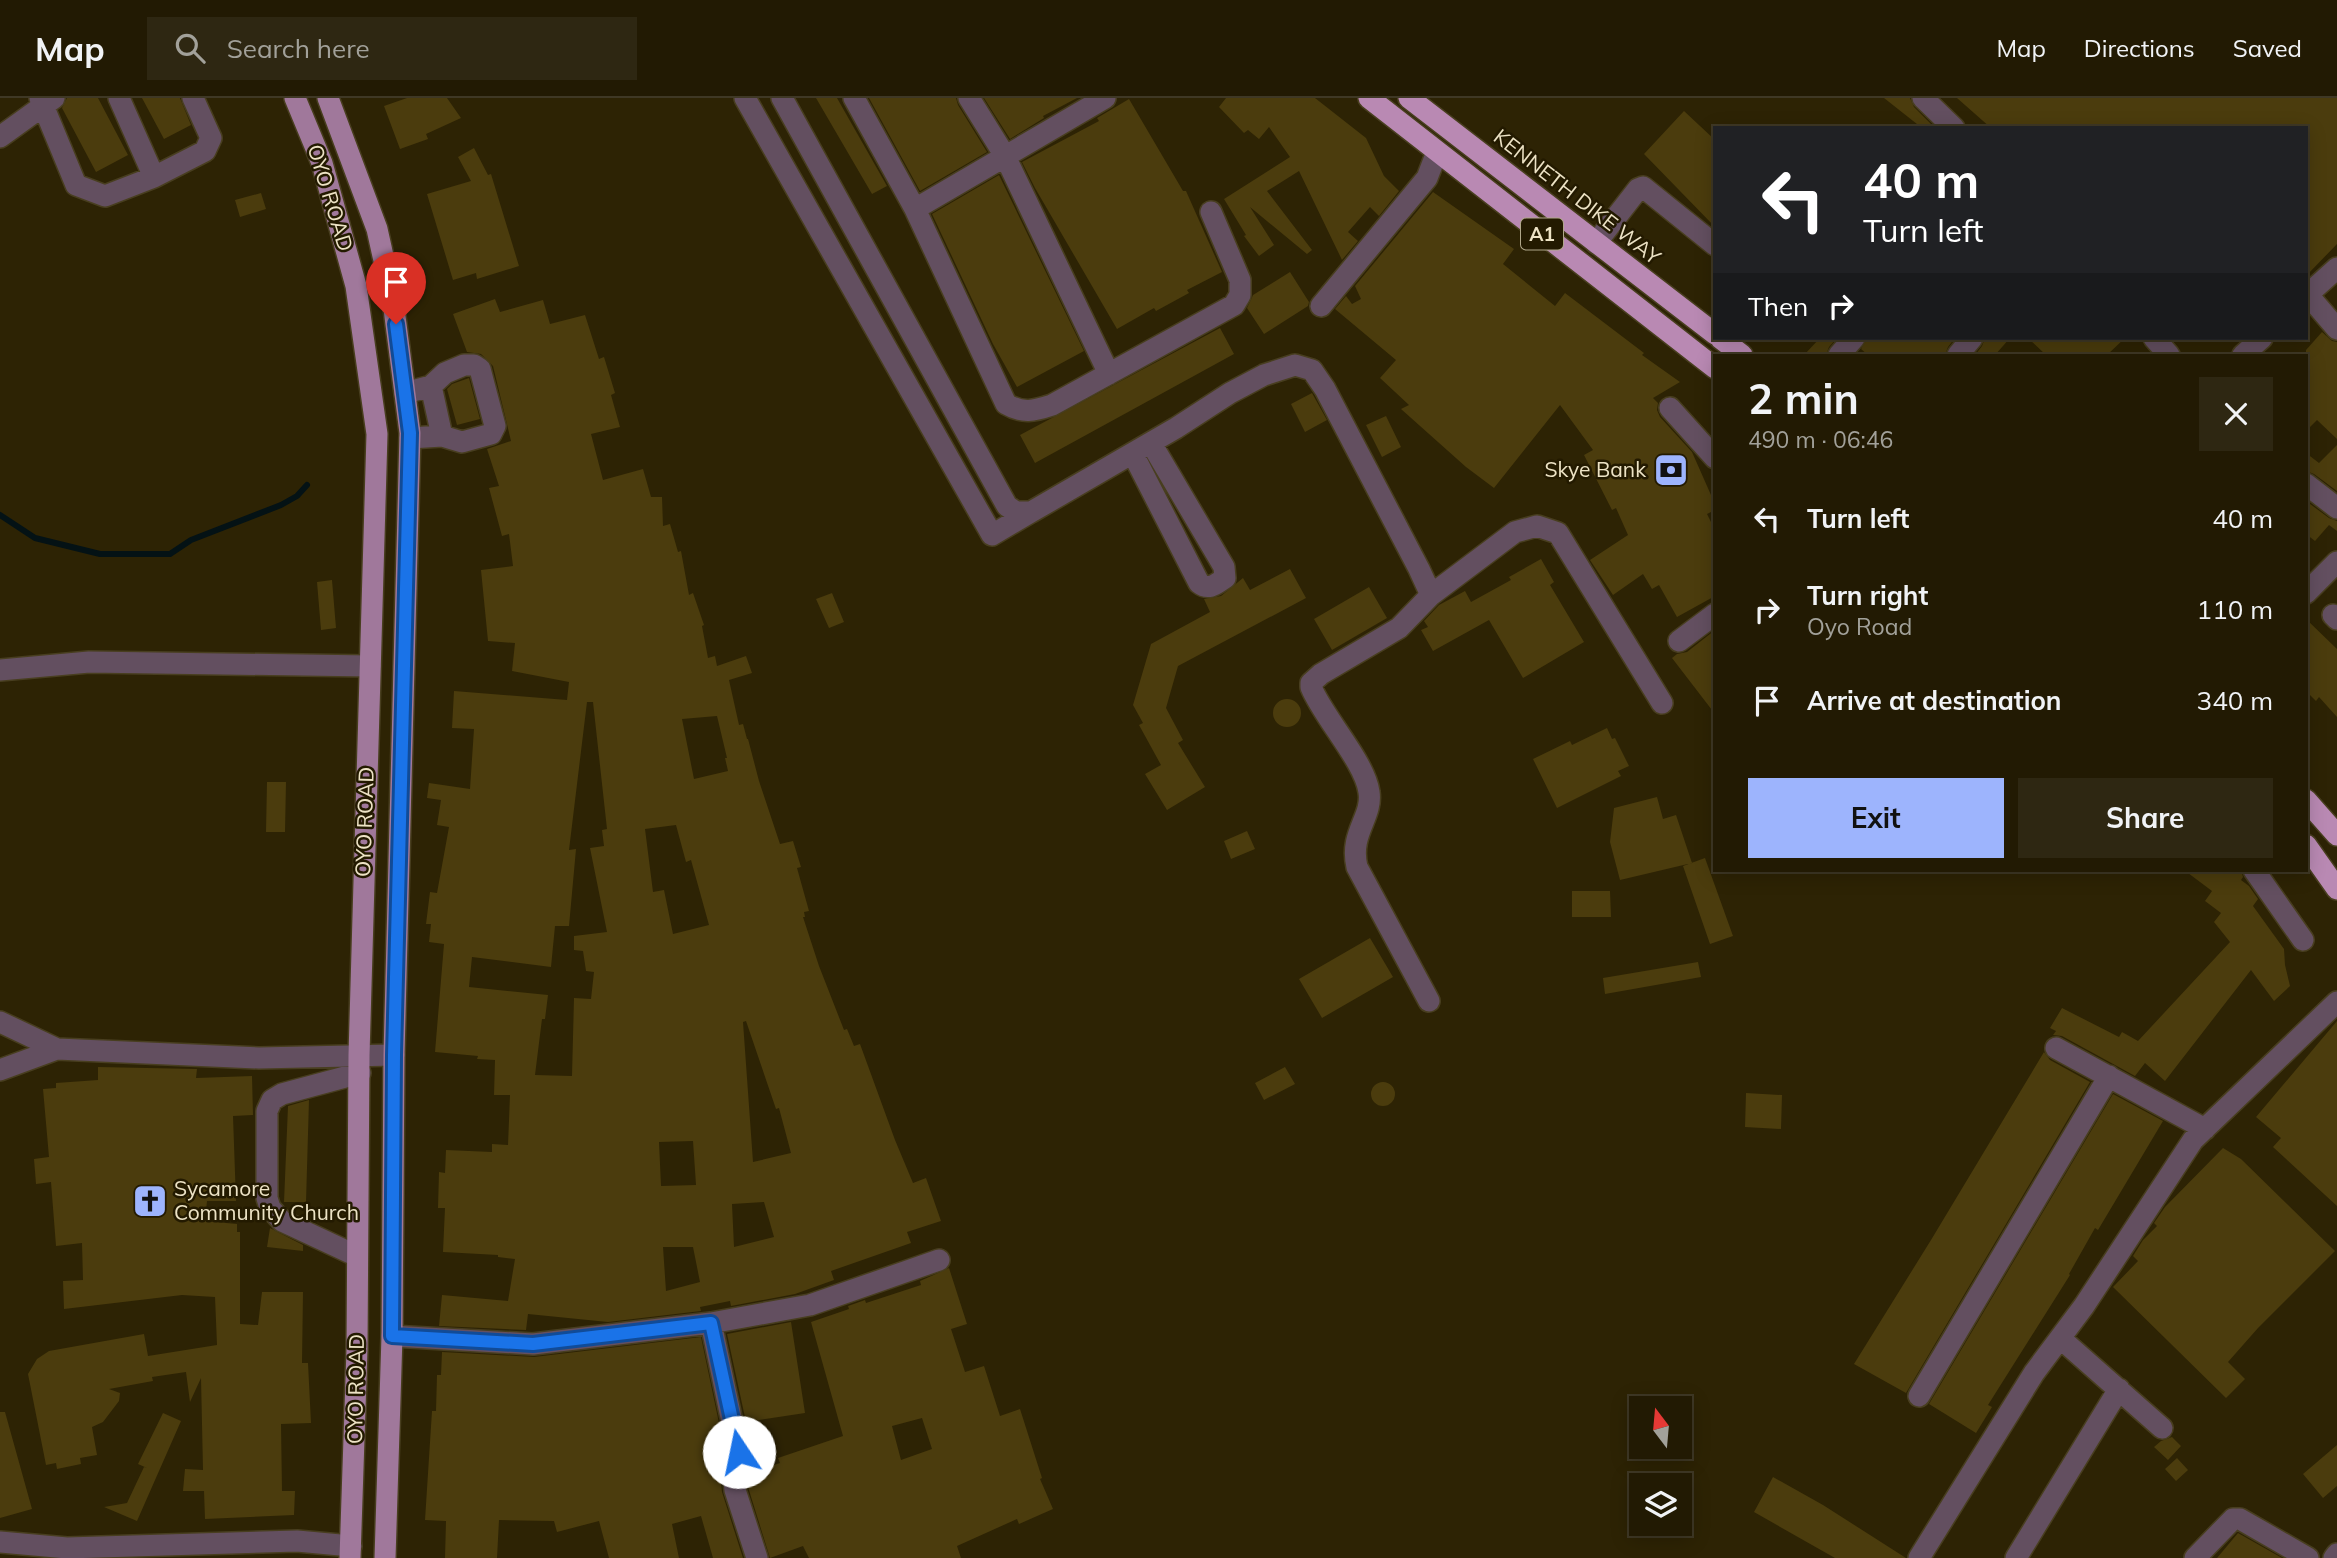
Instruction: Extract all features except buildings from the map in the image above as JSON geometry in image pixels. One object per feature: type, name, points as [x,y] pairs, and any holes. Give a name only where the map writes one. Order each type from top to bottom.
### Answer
[{"type":"highway","name":"A1","points":[[1369,98],[1713,366]]},
{"type":"highway","name":"KENNETH DIKE WAY","points":[[1409,98],[1713,332]]},
{"type":"highway","points":[[1723,340],[1741,354]]},
{"type":"highway","points":[[2308,802],[2337,835]]},
{"type":"highway","points":[[2308,848],[2337,888]]},
{"type":"main road","name":"OYO ROAD","points":[[295,98],[322,163],[356,286],[377,434],[359,1064],[357,1349],[351,1552]]},
{"type":"main road","name":"OYO ROAD","points":[[328,98],[377,229],[393,301],[410,438],[394,1055],[392,1336],[385,1558]]},
{"type":"street","points":[[119,98],[154,177]]},
{"type":"street","points":[[0,137],[46,101],[76,185],[104,196],[154,177],[205,151],[211,138],[193,98]]},
{"type":"street","points":[[745,98],[992,535],[1142,448],[1230,393],[1265,375],[1295,365],[1312,370],[1325,389],[1431,595]]},
{"type":"street","points":[[782,98],[1007,506],[1016,512],[1031,512]]},
{"type":"street","points":[[854,98],[915,209],[1006,404],[1016,410],[1029,412],[1052,405],[1234,305],[1240,295],[1240,280],[1211,212]]},
{"type":"street","points":[[970,98],[1005,156],[1109,374]]},
{"type":"street","points":[[915,209],[1105,98]]},
{"type":"street","points":[[1923,98],[1952,126]]},
{"type":"street","points":[[1321,306],[1427,178],[1437,152]]},
{"type":"street","points":[[1596,243],[1638,189],[1643,187],[1713,242]]},
{"type":"street","points":[[2308,294],[2337,268]]},
{"type":"street","points":[[2308,296],[2337,329]]},
{"type":"street","points":[[1840,354],[1852,340]]},
{"type":"street","points":[[1959,354],[1970,340]]},
{"type":"street","points":[[2156,340],[2168,354]]},
{"type":"street","points":[[2244,354],[2260,340]]},
{"type":"street","points":[[405,393],[431,386],[445,373],[464,365],[474,365],[480,369],[495,426],[491,434],[462,442],[442,436],[410,438]]},
{"type":"street","points":[[431,386],[442,436]]},
{"type":"street","points":[[1670,408],[1713,456]]},
{"type":"street","points":[[1142,448],[1224,567],[1224,578],[1211,587],[1204,587],[1199,583],[1142,448]]},
{"type":"street","points":[[2308,486],[2337,508]]},
{"type":"street","points":[[1429,1001],[1357,867],[1354,843],[1370,793],[1361,771],[1311,690],[1311,683],[1321,674],[1399,628],[1431,595],[1515,532],[1537,526],[1558,533],[1662,703]]},
{"type":"street","points":[[2308,591],[2337,562]]},
{"type":"street","points":[[1679,641],[1713,616]]},
{"type":"street","points":[[0,670],[89,662],[370,666]]},
{"type":"street","points":[[2255,872],[2303,940]]},
{"type":"street","points":[[1919,1558],[2034,1374],[2084,1306],[2193,1140],[2337,1002]]},
{"type":"street","points":[[0,1022],[57,1049]]},
{"type":"street","points":[[2056,1048],[2205,1129]]},
{"type":"street","points":[[0,1070],[57,1049],[359,1064]]},
{"type":"street","points":[[357,1256],[282,1221],[270,1208],[267,1198],[267,1111],[272,1100],[282,1094],[359,1064],[394,1055]]},
{"type":"street","points":[[1919,1396],[2109,1076]]},
{"type":"street","points":[[392,1336],[533,1344],[711,1323],[810,1305],[939,1259]]},
{"type":"street","points":[[711,1323],[742,1469],[734,1481],[734,1490],[757,1558]]},
{"type":"street","points":[[2060,1338],[2162,1429]]},
{"type":"street","points":[[2016,1558],[2119,1389]]},
{"type":"street","points":[[2195,1558],[2233,1519],[2240,1519],[2308,1558]]},
{"type":"street","points":[[0,1542],[67,1548],[297,1541],[351,1552]]},
{"type":"waterway","points":[[0,515],[35,538],[100,554],[170,554],[191,540],[281,505],[297,496],[307,485]]},
{"type":"place","name":"Skye Bank","points":[[1671,470]]},
{"type":"place","name":"Sycamore Community Church","points":[[150,1201]]},
{"type":"route","points":[[396,324],[410,433],[394,1055],[392,1336],[533,1344],[711,1323],[739,1452]]}]
